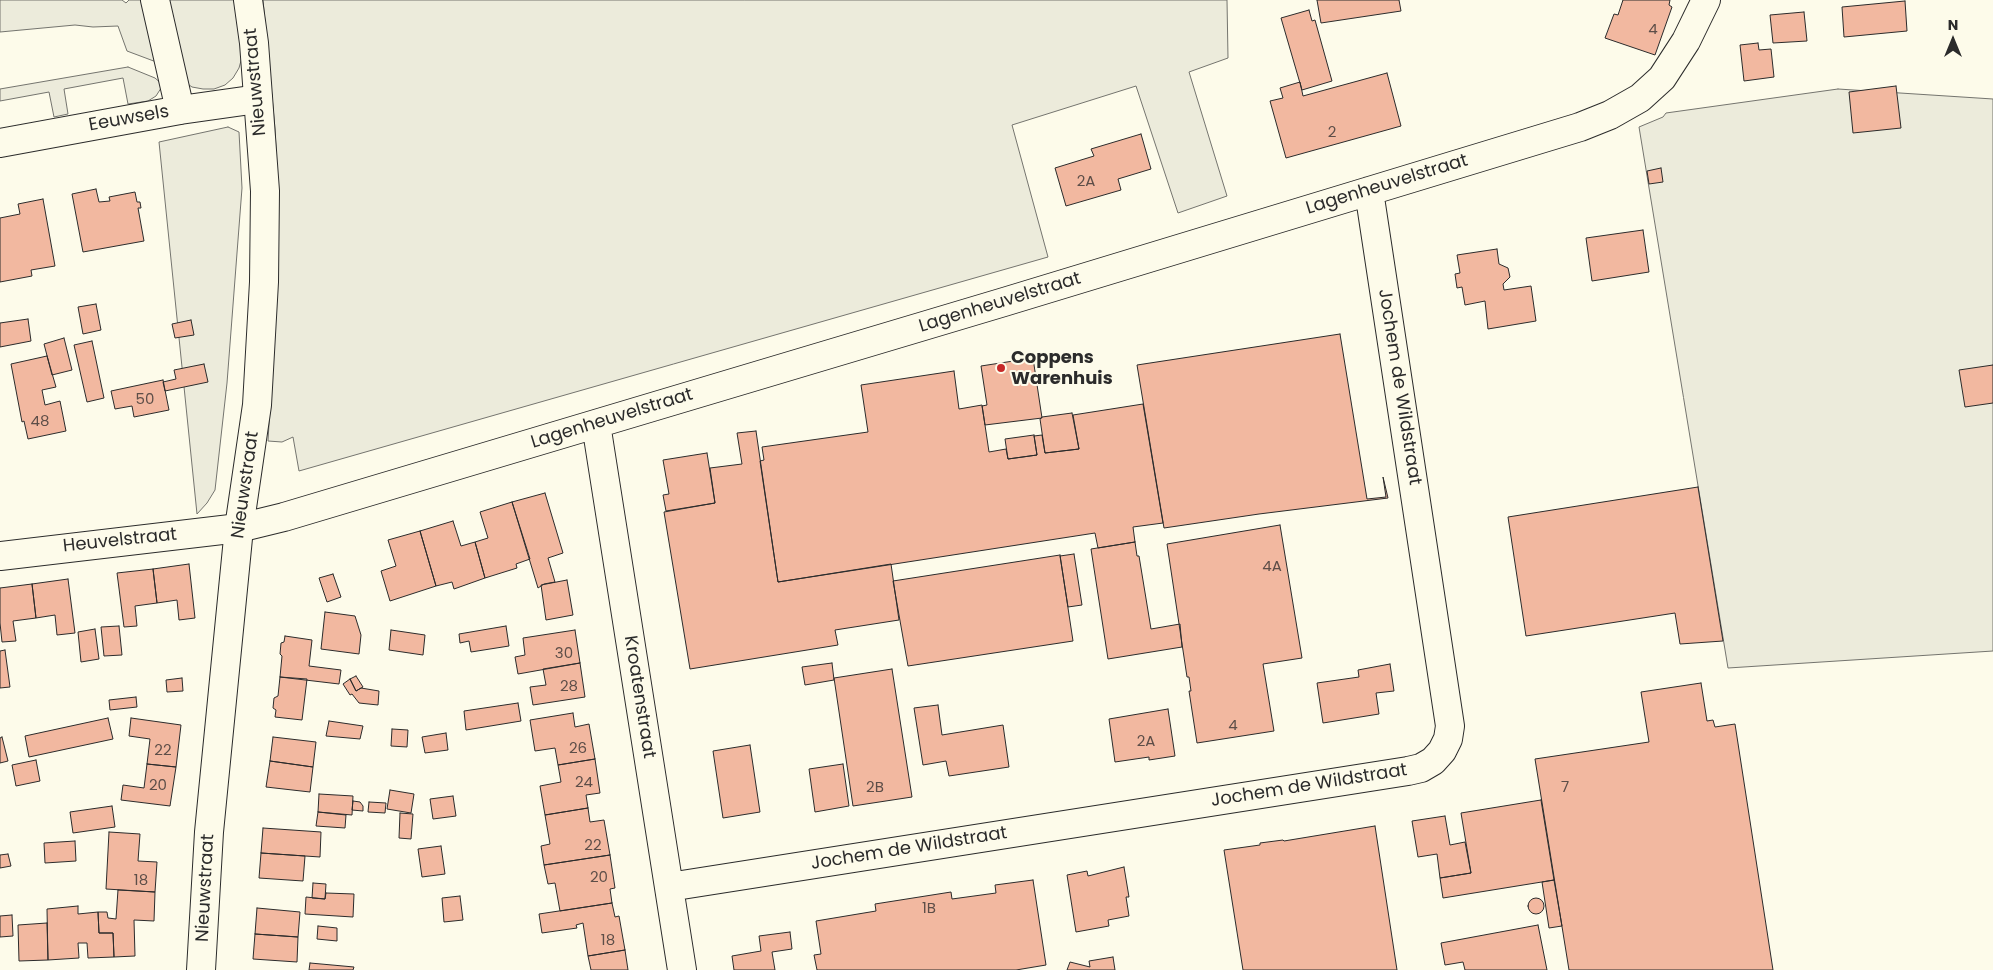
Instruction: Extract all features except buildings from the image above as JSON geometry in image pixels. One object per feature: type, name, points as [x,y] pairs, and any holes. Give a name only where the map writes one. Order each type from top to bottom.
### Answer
[{"type":"street","points":[[155,0],[180,110]]},
{"type":"street","name":"Nieuwstraat","points":[[201,970],[209,832],[240,528],[257,404],[264,282],[266,191],[254,43],[248,0]]},
{"type":"street","name":"Lagenheuvelstraat","points":[[240,528],[284,517],[596,424],[1580,126],[1610,115],[1640,98],[1662,78],[1686,41],[1706,0]]},
{"type":"street","name":"Eeuwsels","points":[[0,143],[180,110],[258,99]]},
{"type":"street","name":"Jochem de Wildstraat","points":[[669,887],[1398,773],[1421,768],[1433,761],[1442,751],[1448,739],[1450,719],[1369,191]]},
{"type":"street","name":"Kroatenstraat","points":[[596,424],[682,970]]},
{"type":"street","name":"Heuvelstraat","points":[[0,556],[240,528]]},
{"type":"shaded area","points":[[0,0],[122,0],[126,3],[129,0],[146,0],[159,63],[127,51],[118,26],[93,27],[75,25],[0,32]]},
{"type":"shaded area","points":[[163,0],[234,0],[242,57],[239,68],[233,78],[225,85],[214,89],[203,89],[192,87],[182,80]]},
{"type":"shaded area","points":[[263,0],[1227,0],[1228,58],[1189,72],[1227,196],[1178,213],[1136,86],[1012,125],[1048,257],[299,471],[293,437],[282,442],[268,441],[278,268],[277,170]]},
{"type":"shaded area","points":[[128,67],[155,78],[163,85],[156,96],[148,101],[128,104],[123,78],[64,89],[68,114],[54,117],[49,92],[0,101],[0,89]]},
{"type":"shaded area","points":[[1838,89],[1993,99],[1993,651],[1728,668],[1639,127],[1663,117],[1666,113]]},
{"type":"shaded area","points":[[228,127],[239,132],[242,188],[227,383],[215,490],[197,514],[159,142]]},
{"type":"place","name":"Coppens Warenhuis","points":[[1001,368]]}]
